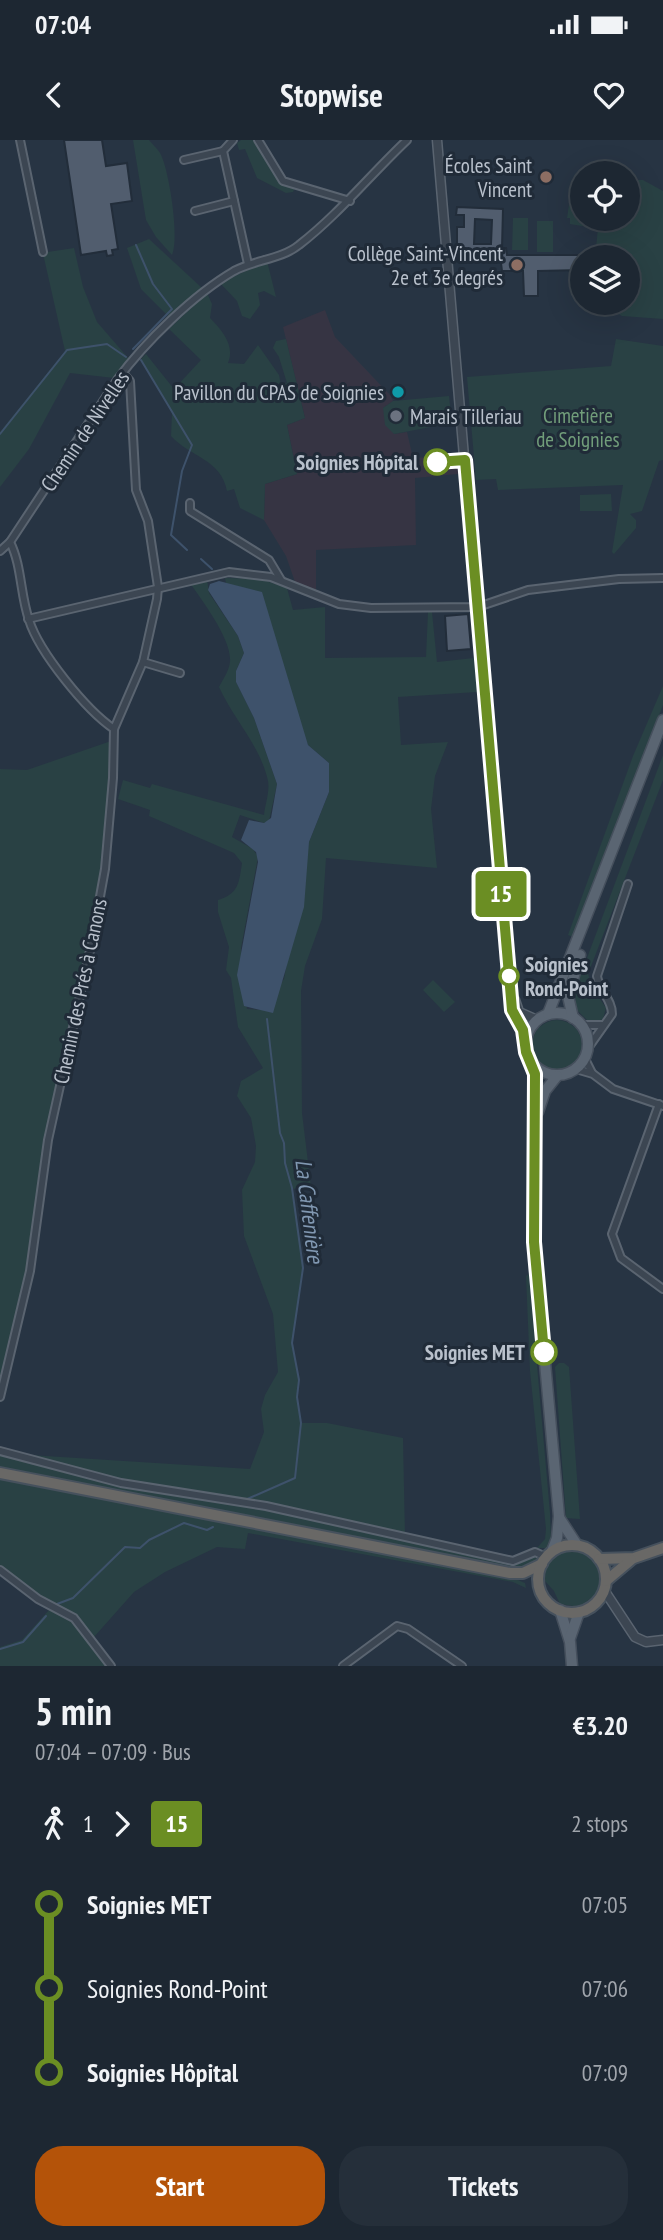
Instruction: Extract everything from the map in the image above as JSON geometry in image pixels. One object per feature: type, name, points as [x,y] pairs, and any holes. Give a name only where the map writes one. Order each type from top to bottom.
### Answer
[{"type":"highway","points":[[0,1473],[510,1573],[523,1573],[547,1557],[577,1545],[590,1550],[599,1559],[605,1593]]},
{"type":"highway","points":[[547,1557],[538,1579],[540,1590],[548,1602],[560,1611],[579,1612],[605,1593],[616,1570],[634,1559],[663,1548]]},
{"type":"highway","points":[[599,1559],[634,1559]]},
{"type":"highway","points":[[510,1573],[540,1590]]},
{"type":"main road","points":[[548,1014],[663,720]]},
{"type":"main road","points":[[536,1119],[545,1091],[557,1076],[576,1069],[588,1048],[587,1035],[577,1021],[568,996],[571,980],[663,738]]},
{"type":"main road","points":[[557,1076],[541,1072],[533,1065],[526,1052],[526,1040],[537,1020],[548,1014],[564,1014],[577,1021]]},
{"type":"main road","points":[[533,1065],[536,1119],[534,1242],[559,1517],[557,1538],[547,1557]]},
{"type":"main road","points":[[559,1517],[577,1545]]},
{"type":"main road","points":[[560,1611],[570,1642],[572,1666]]},
{"type":"main road","points":[[570,1642],[579,1612]]},
{"type":"street","points":[[20,140],[43,252]]},
{"type":"street","points":[[184,160],[223,151],[233,140]]},
{"type":"street","points":[[258,140],[283,181],[350,201]]},
{"type":"street","name":"Chemin de Nivelles","points":[[0,551],[10,542],[123,373],[207,289],[248,264],[296,247],[350,201],[407,140]]},
{"type":"street","points":[[437,140],[512,1010],[526,1040]]},
{"type":"street","points":[[223,151],[248,264]]},
{"type":"street","points":[[195,211],[234,201]]},
{"type":"street","points":[[123,373],[130,381],[136,490],[148,521],[158,587]]},
{"type":"street","points":[[190,503],[190,511],[268,560],[281,580]]},
{"type":"street","points":[[10,542],[17,556],[28,618],[49,659],[114,729]]},
{"type":"street","points":[[28,618],[229,572],[281,580],[329,601],[359,607],[478,607],[528,590],[619,579],[663,578]]},
{"type":"street","name":"Chemin des Prés à Canons","points":[[0,1397],[30,1271],[48,1140],[103,882],[113,778],[114,729],[142,662],[158,587]]},
{"type":"street","points":[[479,628],[514,998],[519,1012],[537,1020]]},
{"type":"street","points":[[142,662],[180,673]]},
{"type":"street","points":[[588,1048],[612,1009],[598,982],[598,967],[628,884]]},
{"type":"street","points":[[577,1021],[604,1025]]},
{"type":"street","points":[[584,1059],[593,1074]]},
{"type":"street","points":[[576,1069],[593,1074],[613,1089],[661,1105],[612,1234],[621,1258],[663,1289]]},
{"type":"street","points":[[0,1451],[121,1483],[266,1506],[513,1562],[535,1552],[547,1557]]},
{"type":"street","points":[[0,1570],[38,1599],[74,1618],[111,1666]]},
{"type":"street","points":[[605,1593],[621,1611],[637,1639],[650,1643],[663,1640]]},
{"type":"street","points":[[343,1666],[387,1630],[400,1626],[462,1666]]},
{"type":"shaded area","points":[[325,310],[335,337],[390,395],[393,401],[383,408],[394,434],[407,432],[413,458],[457,455],[458,474],[415,478],[416,545],[316,550],[316,592],[295,582],[286,556],[264,520],[265,484],[297,474],[287,425],[305,418],[283,327]]},
{"type":"green space","points":[[133,140],[149,140],[159,151],[163,161],[174,220],[172,255],[156,237],[146,220]]},
{"type":"green space","points":[[241,140],[256,140],[279,178],[295,187],[293,192],[286,193],[257,178],[245,149],[239,150],[237,143]]},
{"type":"green space","points":[[640,180],[663,191],[663,319],[620,315],[640,315],[640,245],[596,245],[598,231],[640,231]]},
{"type":"green space","points":[[513,218],[528,218],[528,250],[512,250]]},
{"type":"green space","points":[[537,221],[553,221],[553,252],[537,252]]},
{"type":"green space","points":[[149,239],[202,288],[170,318],[141,289],[127,248]]},
{"type":"green space","points":[[74,248],[83,287],[97,322],[129,359],[114,378],[70,373],[29,449],[0,487],[0,432],[65,351],[41,253]]},
{"type":"green space","points":[[267,261],[276,297],[264,291],[258,293],[260,305],[250,319],[242,316],[237,301],[220,283]]},
{"type":"green space","points":[[207,293],[212,304],[210,318],[229,345],[228,363],[244,364],[258,345],[279,375],[281,385],[287,383],[279,357],[273,348],[276,341],[286,339],[305,418],[287,425],[297,474],[265,484],[264,520],[240,508],[234,489],[227,491],[224,480],[212,465],[171,436],[172,413],[141,359],[146,354],[174,389],[201,360],[169,329]]},
{"type":"green space","name":"Cimetière de Soignies","points":[[616,339],[663,346],[663,460],[659,461],[642,511],[630,514],[636,520],[636,528],[614,554],[612,552],[623,485],[498,490],[496,479],[476,480],[467,377],[611,366]]},
{"type":"green space","points":[[449,396],[452,423],[394,434],[385,425],[383,408],[393,401]]},
{"type":"green space","points":[[611,494],[612,511],[580,511],[580,495]]},
{"type":"green space","points":[[225,578],[261,579],[287,588],[293,610],[325,607],[325,658],[426,657],[428,612],[432,612],[437,662],[474,658],[477,692],[398,697],[401,745],[448,742],[435,776],[431,809],[437,868],[326,858],[322,919],[305,966],[301,991],[302,1113],[311,1187],[292,1189],[303,1268],[292,1343],[299,1380],[297,1397],[301,1423],[327,1423],[403,1438],[405,1537],[266,1505],[123,1482],[14,1454],[250,1469],[264,1432],[261,1409],[265,1395],[278,1372],[273,1314],[244,1236],[242,1190],[255,1162],[256,1146],[251,1118],[237,1096],[241,1081],[263,1068],[238,1027],[231,978],[226,970],[229,947],[218,912],[218,900],[230,894],[237,886],[242,863],[234,853],[149,816],[150,810],[118,799],[123,780],[150,788],[152,784],[264,815],[268,785],[264,768],[219,687],[230,662],[226,642],[190,583],[207,580],[209,593],[238,636],[244,653],[236,671],[236,682],[254,718],[277,784],[269,821],[264,823],[240,815],[232,837],[253,849],[258,857],[241,948],[247,1009],[262,1010],[284,979],[309,842],[329,792],[329,763],[308,745],[243,588],[226,583]]},
{"type":"green space","points":[[663,686],[663,705],[573,937],[568,935],[633,756]]},
{"type":"green space","points":[[114,740],[103,868],[47,1139],[27,1273],[0,1389],[0,769],[27,770]]},
{"type":"green space","points":[[663,755],[663,780],[588,974],[592,987],[606,1008],[603,1019],[591,1024],[576,1009],[575,990]]},
{"type":"green space","points":[[433,980],[455,1002],[444,1012],[423,990]]},
{"type":"green space","points":[[557,1020],[575,1027],[582,1045],[575,1063],[557,1070],[539,1063],[532,1045],[539,1027]]},
{"type":"green space","points":[[529,1274],[550,1513],[551,1538],[546,1548],[537,1548],[545,1539],[546,1529],[530,1371],[526,1276]]},
{"type":"green space","points":[[559,1363],[569,1367],[580,1519],[566,1518],[555,1367]]},
{"type":"green space","points":[[0,1454],[79,1474],[265,1509],[514,1564],[533,1556],[538,1559],[514,1570],[0,1468]]},
{"type":"green space","points":[[0,1478],[513,1578],[525,1583],[526,1588],[513,1582],[248,1533],[245,1549],[217,1547],[165,1572],[134,1592],[94,1637],[115,1666],[0,1666],[0,1647],[22,1640],[49,1610],[25,1594],[0,1567]]},
{"type":"green space","points":[[569,1551],[578,1552],[591,1559],[599,1571],[600,1586],[597,1594],[579,1607],[560,1604],[545,1581],[546,1570],[551,1562],[558,1555]]},
{"type":"water","points":[[219,581],[262,592],[308,745],[329,763],[329,792],[309,842],[304,907],[273,1013],[244,1006],[237,975],[258,862],[256,852],[241,840],[249,820],[264,823],[271,818],[277,784],[254,718],[236,682],[236,671],[244,653],[238,636],[208,590],[210,584]]},
{"type":"building","points":[[64,140],[102,140],[106,166],[127,163],[132,201],[111,204],[118,249],[112,250],[113,255],[107,256],[106,251],[81,255]]},
{"type":"building","points":[[457,207],[503,209],[502,248],[506,248],[507,255],[570,255],[570,270],[538,271],[538,296],[524,296],[523,271],[502,271],[500,255],[457,252],[457,227],[464,227],[464,215],[456,215]],"holes":[[[475,219],[492,220],[491,244],[474,244]]]},
{"type":"building","points":[[468,614],[471,649],[447,651],[445,616]]},
{"type":"waterway","points":[[133,349],[172,309],[153,284],[136,245]]},
{"type":"waterway","points":[[0,434],[67,350],[107,344],[126,357]]},
{"type":"waterway","points":[[141,360],[192,445],[182,471],[171,535],[187,550]]},
{"type":"waterway","points":[[201,559],[212,569]]},
{"type":"waterway","name":"La Caffenière","points":[[245,1500],[295,1478],[301,1423],[297,1397],[299,1380],[292,1343],[303,1268],[292,1188],[280,1133],[267,1019]]},
{"type":"waterway","name":"La Caffenière","points":[[57,1604],[73,1598],[125,1547],[140,1548],[149,1540],[184,1523],[207,1530],[213,1527]]},
{"type":"waterway","name":"La Caffenière","points":[[0,1649],[23,1642],[46,1616]]},
{"type":"bus line","name":"15","points":[[437,462],[465,460],[478,607],[478,639],[512,1010],[523,1030],[526,1052],[535,1074],[536,1119],[532,1180],[534,1242],[544,1352]]},
{"type":"place","name":"Écoles Saint Vincent","points":[[546,177]]},
{"type":"place","name":"Collège Saint-Vincent 2e et 3e degrés","points":[[517,265]]},
{"type":"place","name":"Pavillon du CPAS de Soignies","points":[[398,392]]},
{"type":"place","name":"Marais Tilleriau","points":[[396,416]]},
{"type":"place","name":"Soignies Hôpital","points":[[437,462]]},
{"type":"place","name":"Soignies Rond-Point","points":[[509,976]]},
{"type":"place","name":"Soignies MET","points":[[544,1352]]}]
